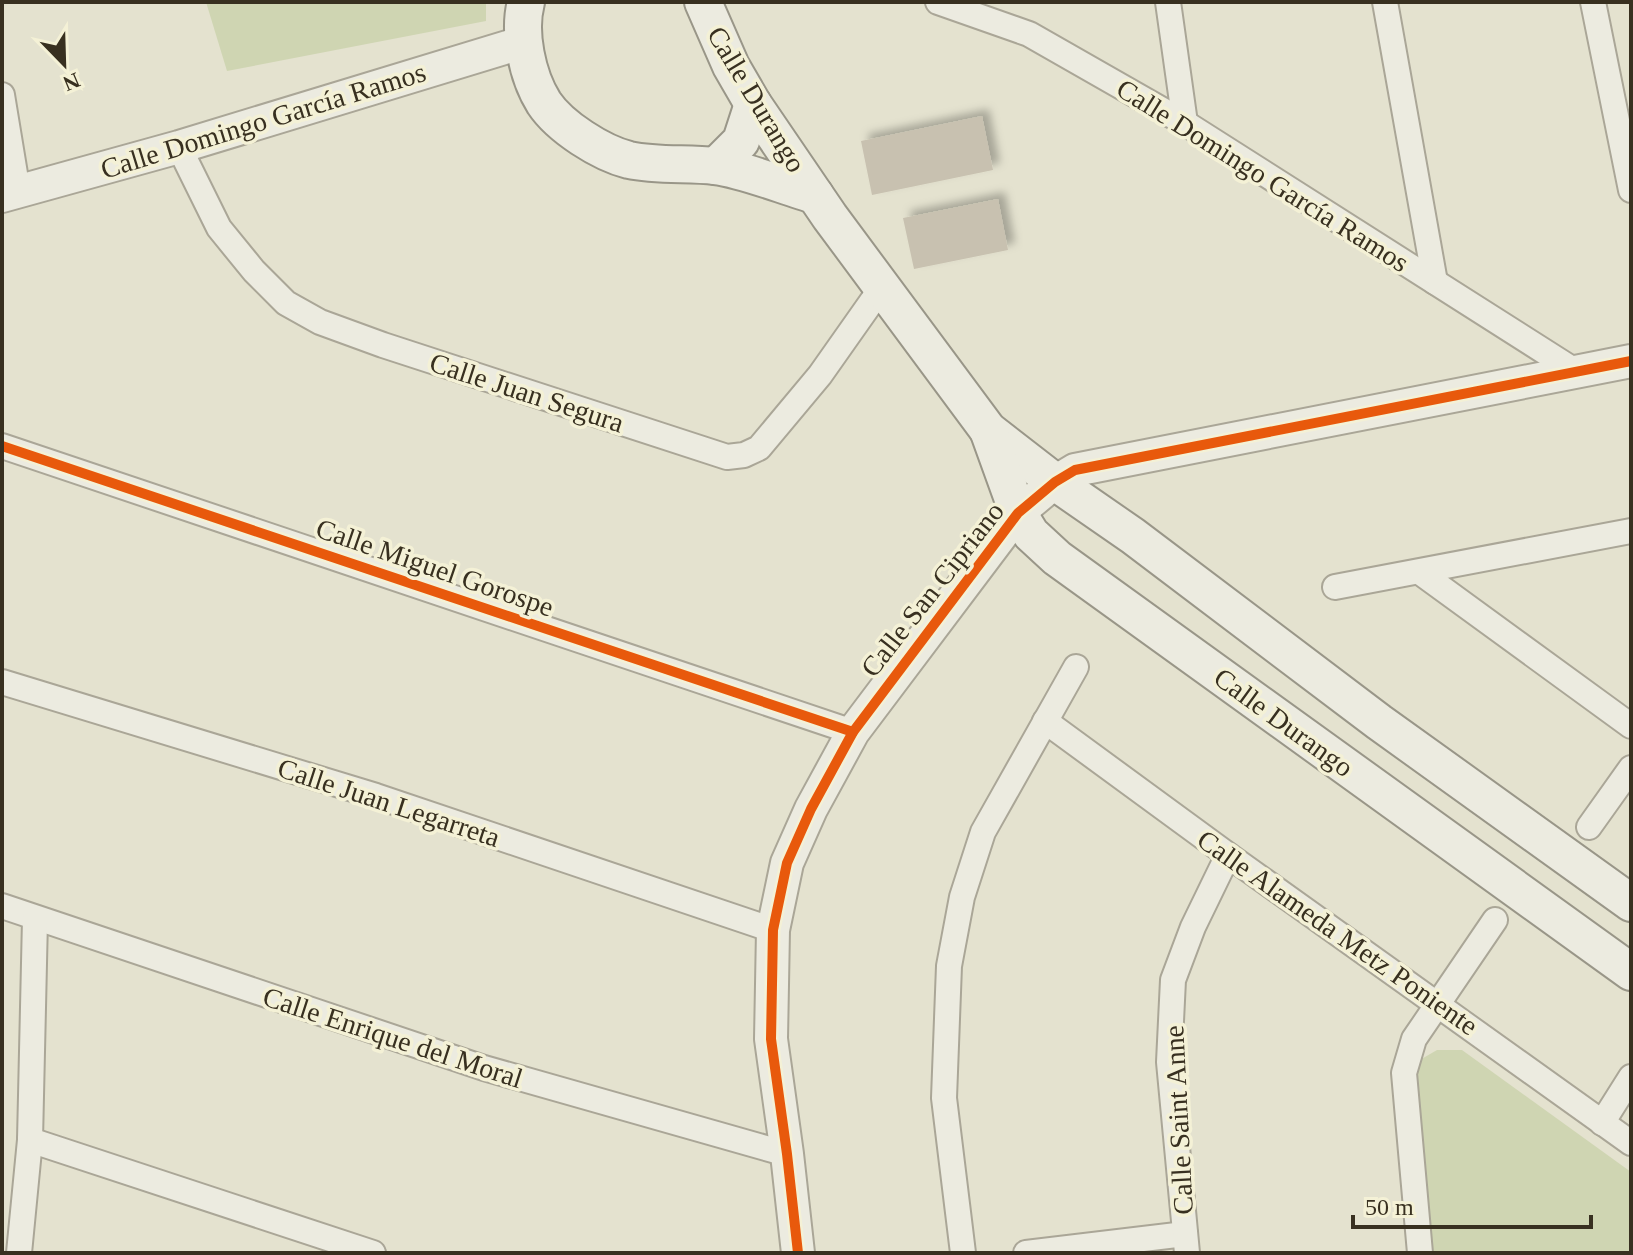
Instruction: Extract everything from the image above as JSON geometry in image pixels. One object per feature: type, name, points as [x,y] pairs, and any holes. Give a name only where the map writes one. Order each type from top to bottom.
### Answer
[{"type":"main road","name":"Calle Durango","points":[[526,2],[524,42],[530,71],[544,103],[577,136],[628,159],[716,166],[815,195]]},
{"type":"main road","name":"Calle Durango","points":[[703,2],[731,66],[753,104],[815,195],[988,430],[1379,722],[1631,903]]},
{"type":"main road","points":[[716,166],[741,141],[753,104]]},
{"type":"main road","name":"Calle Durango","points":[[988,430],[1018,513],[1031,534],[1057,558],[1631,972]]},
{"type":"street","name":"Calle Domingo García Ramos","points":[[938,2],[1029,34],[1185,123],[1575,371]]},
{"type":"street","points":[[1168,2],[1185,123]]},
{"type":"street","points":[[1385,2],[1435,282]]},
{"type":"street","points":[[1593,2],[1631,190]]},
{"type":"street","name":"Calle Domingo García Ramos","points":[[10,194],[179,147],[524,42]]},
{"type":"street","points":[[2,95],[10,194]]},
{"type":"street","name":"Calle Juan Segura","points":[[179,147],[219,228],[254,271],[286,303],[320,322],[383,345],[727,457],[744,455],[759,448],[801,400],[882,287]]},
{"type":"street","name":"Calle San Cipriano","points":[[798,1253],[771,1039],[773,930],[787,863],[811,809],[853,732],[1018,513],[1055,482],[1075,470],[1631,361]]},
{"type":"street","name":"Calle Miguel Gorospe","points":[[2,446],[853,732]]},
{"type":"street","points":[[1335,587],[1631,531]]},
{"type":"street","points":[[1421,573],[1631,726]]},
{"type":"street","points":[[963,1253],[944,1098],[949,966],[962,897],[983,832],[1076,667]]},
{"type":"street","name":"Calle Juan Legarreta","points":[[2,682],[376,796],[773,930]]},
{"type":"street","name":"Calle Alameda Metz Poniente","points":[[1045,721],[1631,1143]]},
{"type":"street","points":[[1589,827],[1631,768]]},
{"type":"street","name":"Calle Saint Anne","points":[[1186,1244],[1169,1062],[1173,980],[1193,927],[1228,855]]},
{"type":"street","name":"Calle Enrique del Moral","points":[[2,906],[484,1068],[787,1154]]},
{"type":"street","points":[[19,1253],[30,1140],[35,919]]},
{"type":"street","points":[[1420,1253],[1404,1073],[1414,1039],[1495,920]]},
{"type":"street","points":[[1602,1123],[1631,1077]]},
{"type":"street","points":[[30,1140],[373,1253]]},
{"type":"street","points":[[1026,1253],[1186,1244]]},
{"type":"green space","points":[[206,2],[486,2],[486,21],[227,71]]},
{"type":"green space","points":[[1437,1050],[1462,1050],[1631,1172],[1631,1253],[1433,1253],[1413,1064]]},
{"type":"building","points":[[982,116],[993,170],[872,195],[861,141]]},
{"type":"building","points":[[998,199],[1008,250],[914,269],[903,218]]},
{"type":"cycle path","points":[[798,1253],[771,1039],[773,930],[787,863],[811,809],[853,732],[1018,513],[1055,482],[1075,470],[1631,361]]},
{"type":"cycle path","points":[[2,446],[853,732]]}]
